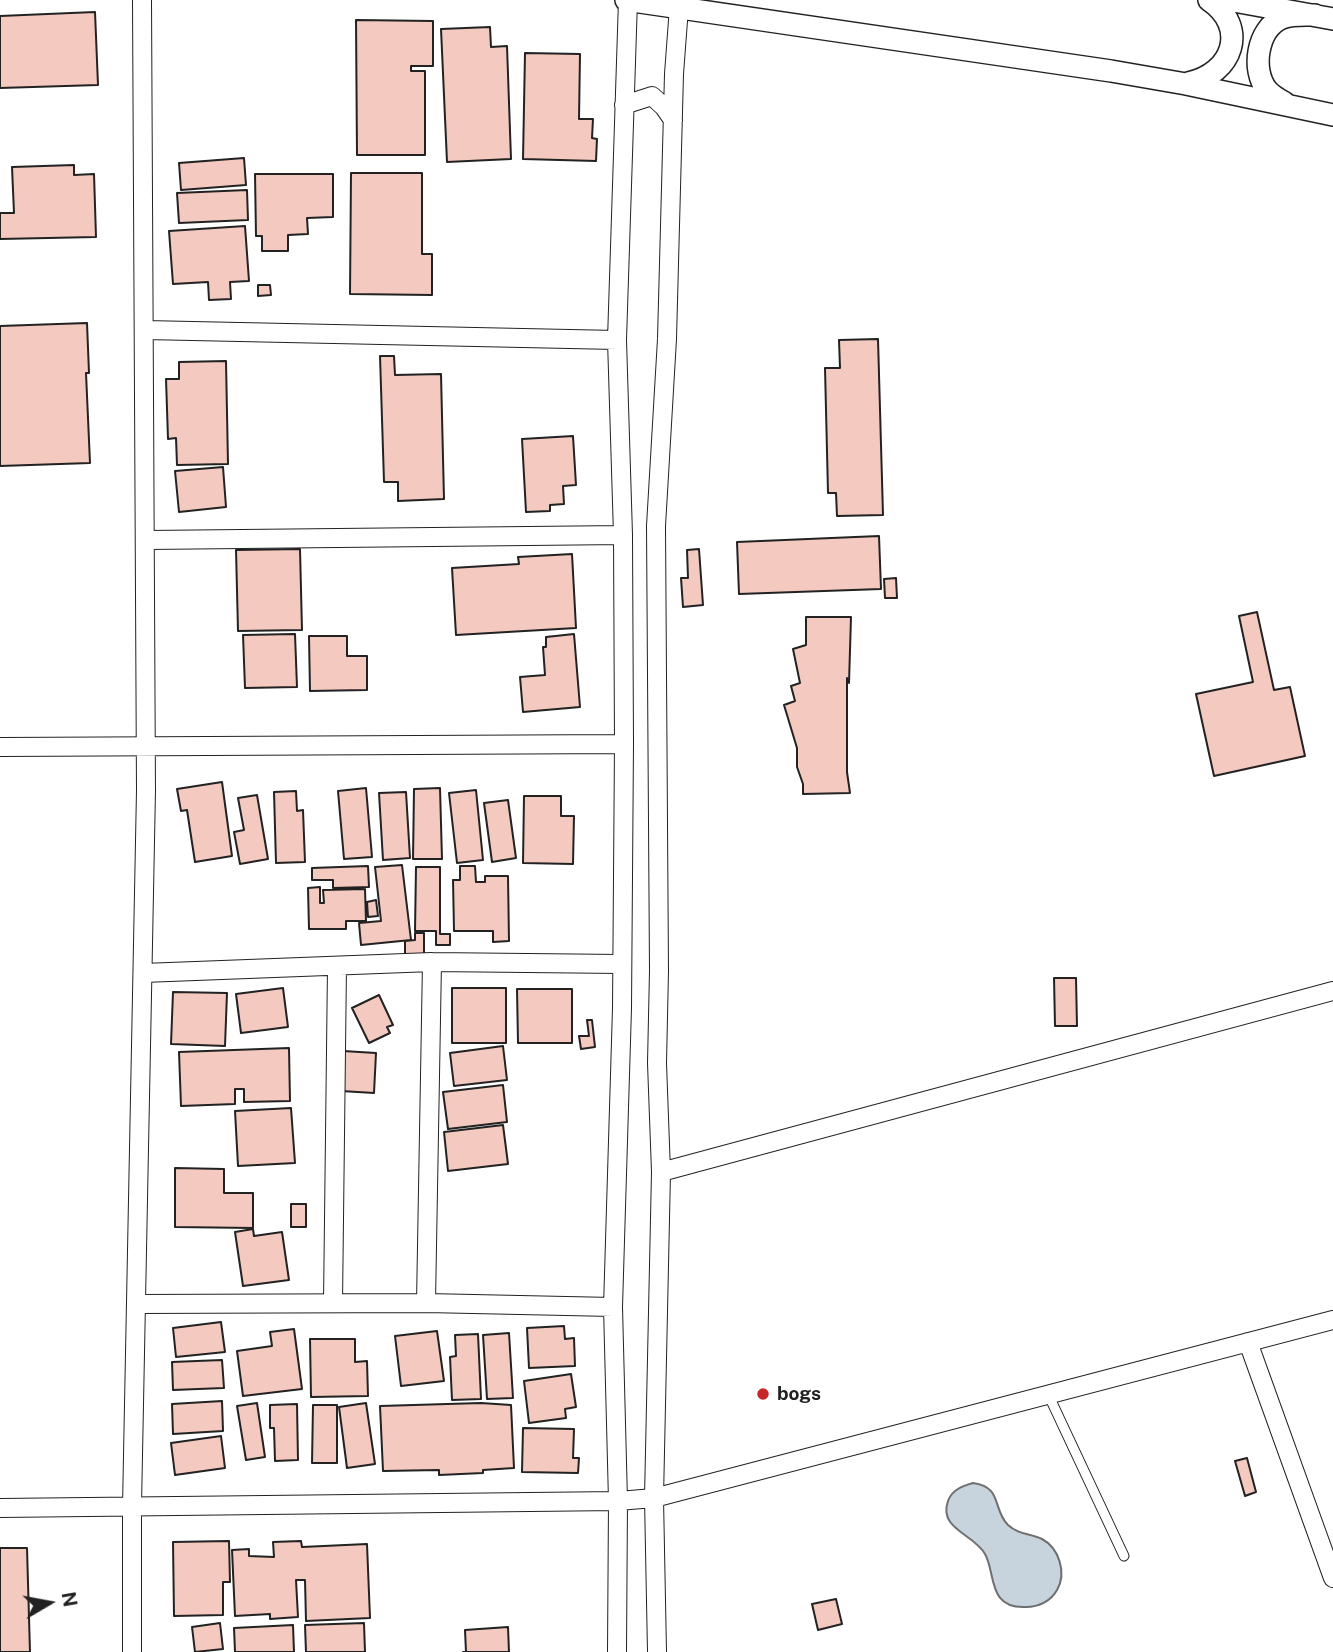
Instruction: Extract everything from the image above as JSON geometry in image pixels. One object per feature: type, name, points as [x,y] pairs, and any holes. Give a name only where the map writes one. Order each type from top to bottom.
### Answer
[{"type":"street","points":[[132,1652],[132,1506],[146,745],[147,540],[142,0]]},
{"type":"street","points":[[617,1652],[618,1502],[613,1307],[624,744],[623,535],[617,340],[627,0],[1111,71],[1333,115]]},
{"type":"street","points":[[1186,84],[1210,76],[1220,69],[1228,57],[1231,45],[1228,20],[1209,0]]},
{"type":"street","points":[[1228,0],[1324,17]]},
{"type":"street","points":[[657,1652],[654,1498],[661,1172],[657,1063],[659,971],[656,526],[667,339],[674,74],[679,7]]},
{"type":"street","points":[[1292,106],[1275,98],[1266,89],[1260,69],[1259,48],[1272,25],[1282,18],[1324,17]]},
{"type":"street","points":[[624,105],[652,96],[673,120]]},
{"type":"street","points":[[145,330],[617,340]]},
{"type":"street","points":[[147,540],[623,535]]},
{"type":"street","points":[[0,747],[624,744]]},
{"type":"street","points":[[143,973],[432,962],[621,964]]},
{"type":"street","points":[[426,1303],[432,962]]},
{"type":"street","points":[[333,1303],[337,965]]},
{"type":"street","points":[[661,1172],[1333,991]]},
{"type":"street","points":[[136,1304],[426,1303],[613,1307]]},
{"type":"street","points":[[0,1508],[618,1502],[654,1498],[1333,1320]]},
{"type":"street","points":[[1248,1342],[1333,1578]]},
{"type":"lane","points":[[1048,1394],[1124,1556]]},
{"type":"shaded area","points":[[973,1483],[989,1489],[1008,1525],[1016,1531],[1042,1539],[1053,1548],[1060,1562],[1060,1583],[1054,1594],[1044,1603],[1026,1607],[1005,1602],[995,1588],[985,1554],[952,1525],[946,1510],[948,1501],[955,1491]]},
{"type":"building","points":[[95,12],[98,85],[0,88],[0,16]]},
{"type":"building","points":[[356,20],[433,21],[433,66],[411,66],[411,71],[425,71],[425,155],[357,155]]},
{"type":"building","points":[[490,27],[491,47],[507,46],[511,159],[447,162],[441,29]]},
{"type":"building","points":[[525,53],[580,54],[579,119],[593,119],[592,138],[597,139],[596,161],[523,159]]},
{"type":"building","points":[[244,158],[246,185],[181,190],[179,163]]},
{"type":"building","points":[[74,165],[74,175],[94,174],[96,237],[0,239],[0,213],[14,213],[12,167]]},
{"type":"building","points":[[351,173],[422,173],[422,254],[432,254],[432,295],[350,294]]},
{"type":"building","points":[[255,174],[333,174],[333,217],[307,218],[308,234],[288,235],[288,251],[262,251],[262,236],[256,236]]},
{"type":"building","points":[[247,190],[248,220],[179,223],[177,193]]},
{"type":"building","points":[[245,226],[249,281],[230,282],[231,299],[209,300],[208,282],[173,284],[169,231]]},
{"type":"building","points":[[258,285],[270,285],[271,295],[258,296]]},
{"type":"building","points":[[87,323],[90,463],[0,466],[0,326]]},
{"type":"building","points":[[878,339],[883,515],[837,516],[836,493],[828,493],[825,368],[840,368],[839,340]]},
{"type":"building","points":[[380,356],[394,356],[395,375],[441,374],[444,499],[398,501],[398,482],[384,482]]},
{"type":"building","points":[[226,361],[228,464],[177,465],[176,438],[168,439],[166,379],[179,379],[179,362]]},
{"type":"building","points":[[573,436],[576,485],[563,486],[564,504],[550,505],[550,511],[526,512],[522,439]]},
{"type":"building","points":[[223,467],[226,507],[179,512],[175,471]]},
{"type":"building","points":[[879,536],[881,589],[739,594],[737,542]]},
{"type":"building","points":[[300,549],[302,630],[238,631],[236,550]]},
{"type":"building","points":[[699,549],[703,605],[683,607],[681,578],[688,578],[687,550]]},
{"type":"building","points":[[572,554],[576,628],[456,635],[452,568],[519,564],[518,557]]},
{"type":"building","points":[[896,578],[897,598],[885,598],[884,579]]},
{"type":"building","points":[[1257,612],[1274,690],[1290,687],[1305,756],[1214,776],[1196,694],[1253,682],[1239,616]]},
{"type":"building","points":[[806,617],[851,617],[849,683],[847,678],[847,772],[850,793],[803,794],[803,784],[797,767],[797,748],[784,705],[795,701],[791,686],[800,683],[793,649],[806,645]]},
{"type":"building","points":[[295,634],[297,687],[245,688],[243,635]]},
{"type":"building","points":[[574,634],[580,707],[523,712],[520,677],[545,675],[543,647],[546,647],[546,637]]},
{"type":"building","points":[[309,636],[347,636],[347,656],[367,656],[367,690],[310,691]]},
{"type":"building","points":[[222,782],[232,856],[195,862],[187,810],[181,811],[177,789]]},
{"type":"building","points":[[366,788],[372,857],[344,859],[338,791]]},
{"type":"building","points":[[440,788],[442,859],[413,859],[414,789]]},
{"type":"building","points":[[476,790],[483,860],[457,863],[449,793]]},
{"type":"building","points":[[296,791],[297,811],[303,810],[305,862],[276,863],[274,792]]},
{"type":"building","points":[[406,792],[410,858],[383,860],[379,793]]},
{"type":"building","points":[[257,795],[268,859],[240,864],[234,832],[244,830],[238,798]]},
{"type":"building","points":[[524,796],[561,796],[561,816],[574,816],[573,864],[523,863]]},
{"type":"building","points":[[508,800],[516,858],[492,862],[484,803]]},
{"type":"building","points":[[402,865],[411,940],[361,945],[359,923],[381,921],[375,867]]},
{"type":"building","points":[[368,866],[369,887],[333,888],[333,880],[312,880],[312,868]]},
{"type":"building","points":[[460,866],[475,866],[476,882],[485,882],[485,876],[508,876],[509,941],[493,942],[493,931],[454,931],[453,880],[460,880]]},
{"type":"building","points":[[416,867],[440,867],[440,934],[450,934],[450,945],[436,945],[436,931],[415,931]]},
{"type":"building","points":[[320,887],[320,903],[324,903],[323,890],[365,889],[366,921],[346,921],[346,929],[309,929],[308,888]]},
{"type":"building","points":[[376,900],[378,916],[368,917],[367,902]]},
{"type":"building","points":[[415,933],[424,933],[424,954],[405,954],[405,941],[415,940]]},
{"type":"building","points":[[1054,978],[1076,978],[1077,1026],[1055,1026]]},
{"type":"building","points":[[283,988],[288,1027],[241,1033],[236,994]]},
{"type":"building","points":[[452,988],[506,988],[506,1043],[452,1043]]},
{"type":"building","points":[[517,989],[572,989],[572,1043],[518,1043]]},
{"type":"building","points":[[173,992],[227,993],[225,1046],[171,1044]]},
{"type":"building","points":[[379,995],[393,1025],[387,1027],[390,1033],[369,1043],[352,1008]]},
{"type":"building","points":[[587,1020],[592,1020],[595,1047],[581,1049],[579,1036],[589,1036]]},
{"type":"building","points":[[503,1046],[507,1080],[454,1086],[450,1053]]},
{"type":"building","points":[[289,1048],[290,1101],[244,1102],[244,1089],[235,1089],[235,1104],[181,1106],[179,1052]]},
{"type":"building","points":[[343,1051],[376,1053],[374,1093],[341,1091]]},
{"type":"building","points":[[503,1085],[507,1122],[448,1129],[443,1092]]},
{"type":"building","points":[[291,1108],[295,1163],[238,1166],[235,1111]]},
{"type":"building","points":[[503,1125],[508,1164],[448,1171],[444,1132]]},
{"type":"building","points":[[175,1168],[224,1169],[224,1193],[253,1193],[253,1228],[175,1227]]},
{"type":"building","points":[[291,1204],[306,1204],[306,1227],[291,1227]]},
{"type":"building","points":[[253,1229],[254,1236],[282,1232],[289,1280],[243,1286],[235,1232]]},
{"type":"building","points":[[221,1322],[225,1352],[176,1357],[173,1328]]},
{"type":"building","points":[[564,1326],[565,1339],[574,1338],[575,1366],[529,1368],[527,1328]]},
{"type":"building","points":[[294,1329],[302,1389],[243,1396],[237,1351],[272,1346],[270,1332]]},
{"type":"building","points":[[437,1331],[444,1381],[401,1386],[395,1336]]},
{"type":"building","points":[[509,1333],[513,1398],[487,1399],[483,1335]]},
{"type":"building","points":[[478,1334],[481,1399],[452,1400],[450,1357],[456,1356],[455,1335]]},
{"type":"building","points":[[310,1339],[355,1339],[355,1362],[367,1361],[368,1396],[311,1397]]},
{"type":"building","points":[[222,1360],[224,1388],[173,1390],[172,1362]]},
{"type":"building","points":[[571,1374],[576,1407],[565,1409],[566,1418],[529,1423],[524,1381]]},
{"type":"building","points":[[222,1401],[223,1431],[173,1434],[172,1404]]},
{"type":"building","points":[[257,1403],[265,1457],[246,1460],[237,1406]]},
{"type":"building","points":[[366,1403],[375,1464],[347,1468],[339,1407]]},
{"type":"building","points":[[481,1403],[511,1405],[514,1468],[439,1475],[439,1470],[383,1471],[380,1406]]},
{"type":"building","points":[[297,1404],[298,1460],[275,1461],[270,1405]]},
{"type":"building","points":[[313,1405],[337,1405],[337,1463],[312,1463]]},
{"type":"building","points":[[523,1428],[574,1429],[573,1458],[579,1458],[578,1473],[522,1472]]},
{"type":"building","points":[[221,1436],[225,1468],[175,1475],[171,1443]]},
{"type":"building","points":[[1247,1458],[1256,1492],[1245,1496],[1235,1461]]},
{"type":"building","points":[[229,1541],[230,1582],[223,1582],[223,1615],[174,1616],[173,1542]]},
{"type":"building","points":[[301,1541],[302,1547],[367,1544],[370,1618],[306,1621],[305,1580],[296,1580],[298,1617],[270,1619],[270,1614],[235,1616],[232,1550],[249,1549],[249,1556],[274,1557],[273,1542]]},
{"type":"building","points":[[0,1548],[27,1548],[30,1652],[0,1652]]},
{"type":"building","points":[[836,1599],[842,1624],[818,1630],[812,1604]]},
{"type":"building","points":[[220,1623],[223,1649],[195,1652],[192,1627]]},
{"type":"building","points":[[364,1623],[365,1652],[306,1652],[305,1625]]},
{"type":"building","points":[[293,1625],[294,1652],[235,1652],[234,1628]]},
{"type":"building","points":[[508,1627],[509,1652],[466,1652],[465,1630]]},
{"type":"place","name":"bogs","points":[[763,1394]]}]
